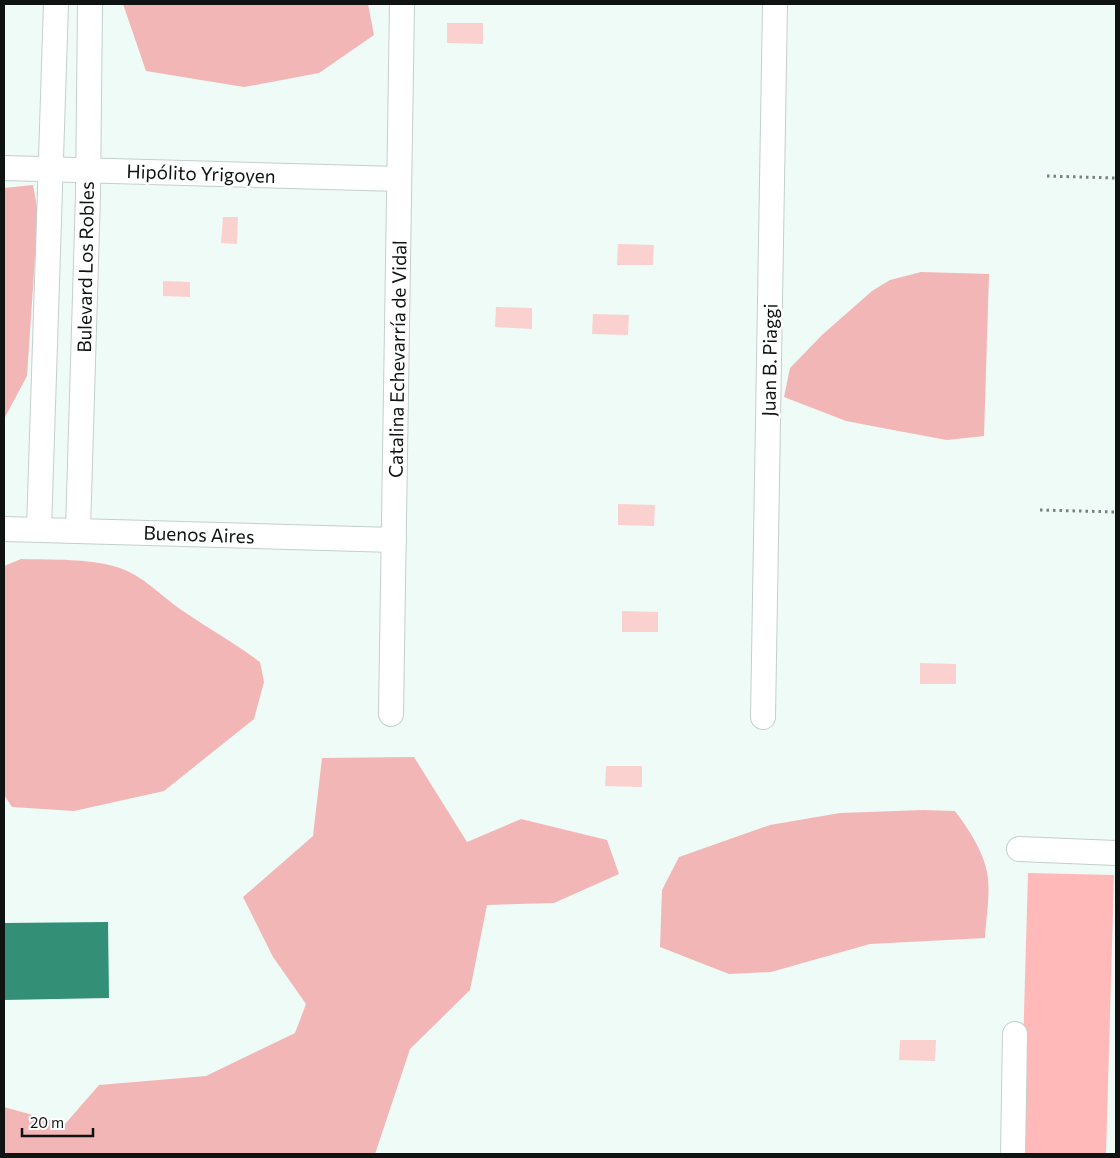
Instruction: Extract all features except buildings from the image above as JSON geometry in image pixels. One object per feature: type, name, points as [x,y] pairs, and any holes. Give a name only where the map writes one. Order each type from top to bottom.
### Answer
[{"type":"street","name":"Bulevard Los Robles","points":[[39,529],[56,4]]},
{"type":"street","name":"Bulevard Los Robles","points":[[78,530],[88,170],[90,4]]},
{"type":"street","name":"Catalina Echevarría de Vidal","points":[[391,714],[402,4]]},
{"type":"street","name":"Juan B. Piaggi","points":[[763,717],[775,4]]},
{"type":"street","name":"Hipólito Yrigoyen","points":[[4,168],[399,179]]},
{"type":"street","name":"Buenos Aires","points":[[4,529],[394,540]]},
{"type":"street","points":[[1019,849],[1116,853]]},
{"type":"street","points":[[1012,1154],[1015,1034]]},
{"type":"path","points":[[1047,176],[1116,178]]},
{"type":"path","points":[[1040,510],[1116,512]]},
{"type":"shaded area","points":[[123,4],[368,4],[374,35],[319,73],[244,87],[146,71]]},
{"type":"shaded area","points":[[447,23],[483,23],[483,44],[447,43]]},
{"type":"shaded area","points":[[33,185],[38,213],[27,376],[4,419],[4,188]]},
{"type":"shaded area","points":[[223,217],[238,217],[237,244],[221,243]]},
{"type":"shaded area","points":[[618,244],[654,245],[653,265],[617,265]]},
{"type":"shaded area","points":[[921,272],[989,274],[984,436],[947,440],[846,421],[784,397],[790,368],[822,335],[872,291],[890,280]]},
{"type":"shaded area","points":[[163,281],[190,282],[190,297],[163,296]]},
{"type":"shaded area","points":[[496,307],[532,308],[532,329],[495,327]]},
{"type":"shaded area","points":[[593,314],[629,315],[628,335],[592,334]]},
{"type":"shaded area","points":[[618,504],[655,505],[654,526],[618,525]]},
{"type":"shaded area","points":[[21,559],[71,560],[108,565],[128,571],[144,581],[180,609],[260,662],[264,682],[254,719],[164,791],[74,811],[12,807],[4,795],[4,566]]},
{"type":"shaded area","points":[[622,611],[658,612],[658,632],[622,632]]},
{"type":"shaded area","points":[[920,663],[956,664],[956,684],[920,684]]},
{"type":"shaded area","points":[[414,757],[467,842],[521,819],[607,840],[619,874],[554,903],[487,905],[470,990],[410,1049],[375,1154],[4,1154],[4,1107],[65,1124],[99,1085],[206,1076],[295,1033],[306,1004],[273,957],[243,897],[313,836],[322,758]]},
{"type":"shaded area","points":[[606,766],[642,766],[642,787],[605,786]]},
{"type":"shaded area","points":[[923,810],[955,811],[979,848],[988,880],[985,938],[870,944],[771,972],[729,974],[660,947],[662,890],[679,857],[770,825],[840,813]]},
{"type":"shaded area","points":[[1028,873],[1114,875],[1106,1154],[1020,1153]]},
{"type":"shaded area","points":[[900,1040],[936,1040],[935,1061],[899,1060]]}]
